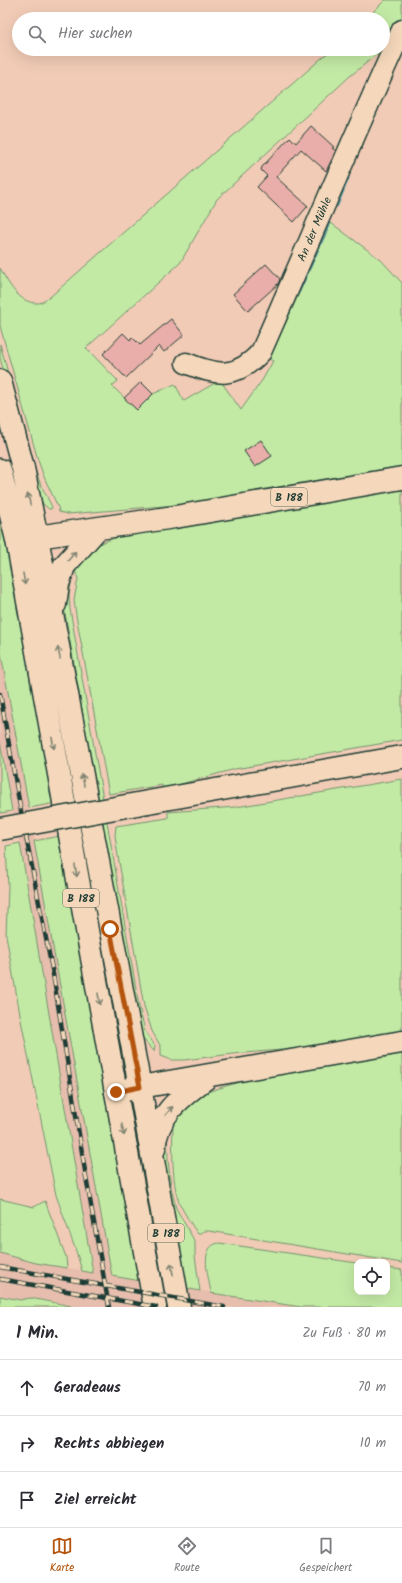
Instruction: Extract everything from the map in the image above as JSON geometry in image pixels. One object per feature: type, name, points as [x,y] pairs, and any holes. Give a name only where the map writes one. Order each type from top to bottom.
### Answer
[{"type":"main road","points":[[0,381],[23,468],[32,538]]},
{"type":"main road","points":[[0,470],[32,538]]},
{"type":"main road","name":"B 188","points":[[53,619],[58,584],[64,566],[97,529],[402,478]]},
{"type":"main road","points":[[32,538],[97,529]]},
{"type":"main road","name":"B 188","points":[[32,538],[53,619],[140,1087],[179,1307]]},
{"type":"main road","name":"B 188","points":[[32,538],[116,1092],[155,1307]]},
{"type":"main road","points":[[0,829],[402,757]]},
{"type":"main road","points":[[116,1092],[402,1042]]},
{"type":"main road","points":[[153,1160],[154,1140],[162,1119],[179,1098],[210,1075]]},
{"type":"street","name":"An der Mühle","points":[[186,363],[205,371],[230,373],[242,369],[253,361],[261,352],[359,125],[402,30]]},
{"type":"shaded area","points":[[0,648],[112,1276],[301,1307],[80,1307],[30,1298],[20,1300],[0,1296],[0,1253],[36,1263],[93,1272],[20,843],[12,811],[0,742]]},
{"type":"green space","points":[[385,0],[402,0],[402,17],[390,43],[390,12],[373,12]]},
{"type":"green space","points":[[324,56],[375,56],[350,76],[217,199],[180,263],[86,348],[118,381],[112,386],[137,410],[153,394],[175,384],[184,401],[220,380],[241,410],[263,379],[273,361],[269,359],[331,223],[381,260],[402,283],[402,468],[187,504],[68,514],[59,512],[38,460],[0,326],[0,268],[15,292],[25,300],[40,303],[50,297]]},
{"type":"green space","points":[[0,344],[34,467],[52,507],[51,509],[43,504],[37,490],[0,358]]},
{"type":"green space","points":[[402,487],[402,740],[235,769],[163,789],[162,785],[109,794],[76,615],[74,600],[78,579],[74,567],[98,544],[115,538]]},
{"type":"green space","points":[[0,509],[56,803],[29,808],[0,648]]},
{"type":"green space","points":[[69,573],[72,577],[69,595],[70,609],[139,1006],[145,1031],[155,1046],[154,1051],[142,1038],[134,1007],[64,607]]},
{"type":"green space","points":[[0,742],[12,811],[1,813],[0,808]]},
{"type":"green space","points":[[402,779],[402,1032],[305,1048],[232,1054],[184,1060],[172,1060],[161,1056],[161,1047],[152,1031],[144,1006],[117,850],[115,835],[116,826],[168,818],[168,812],[236,807]]},
{"type":"green space","points":[[60,836],[141,1281],[112,1276],[34,841]]},
{"type":"green space","points":[[20,843],[93,1273],[82,1271],[56,1195],[21,1020],[6,935],[8,887],[6,846]]},
{"type":"green space","points":[[402,1051],[402,1263],[390,1261],[390,1259],[378,1259],[209,1231],[204,1231],[198,1234],[183,1210],[176,1193],[173,1170],[174,1111],[195,1096],[268,1075]]},
{"type":"green space","points":[[167,1126],[168,1160],[171,1187],[176,1208],[195,1242],[195,1256],[200,1291],[185,1288],[162,1160]]},
{"type":"green space","points":[[0,1199],[34,1207],[45,1201],[66,1257],[67,1268],[36,1263],[0,1253]]},
{"type":"green space","points":[[219,1243],[354,1263],[354,1295],[390,1295],[390,1268],[402,1270],[402,1307],[301,1307],[211,1293],[206,1264],[209,1250],[213,1245]]},
{"type":"green space","points":[[0,1296],[20,1300],[30,1298],[71,1307],[0,1307]]},
{"type":"building","points":[[311,126],[334,147],[332,148],[336,151],[326,171],[301,149],[276,177],[308,206],[294,222],[257,187],[267,176],[261,170],[262,167],[290,137],[296,143]]},
{"type":"building","points":[[266,264],[280,279],[278,284],[248,311],[233,294]]},
{"type":"building","points":[[171,319],[184,335],[164,352],[159,346],[126,378],[103,354],[123,333],[130,340],[132,337],[140,345]]},
{"type":"building","points":[[141,382],[153,394],[137,410],[124,398]]},
{"type":"building","points":[[261,440],[272,456],[255,467],[244,451]]},
{"type":"waterway","points":[[336,205],[347,178]]},
{"type":"waterway","points":[[298,291],[328,224]]},
{"type":"railway","points":[[0,694],[53,974],[109,1307]]},
{"type":"railway","points":[[0,1267],[224,1307]]},
{"type":"railway","points":[[0,1279],[156,1307]]},
{"type":"route","points":[[110,929],[140,1087],[116,1092]]}]
